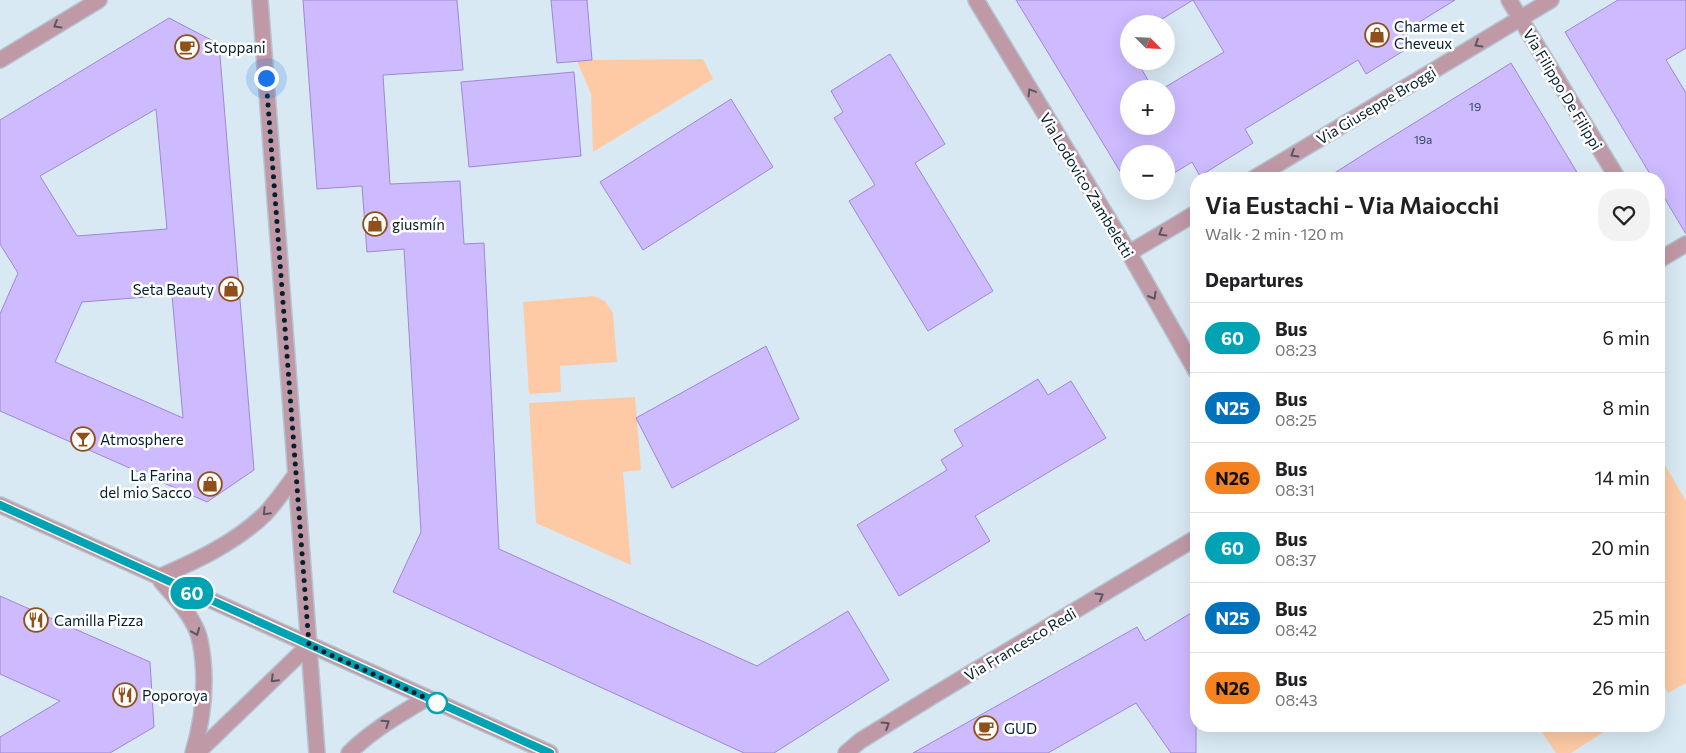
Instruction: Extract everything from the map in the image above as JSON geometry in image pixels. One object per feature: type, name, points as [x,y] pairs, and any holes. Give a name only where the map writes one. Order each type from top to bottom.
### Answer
[{"type":"street","points":[[0,60],[99,0]]},
{"type":"street","points":[[260,0],[317,753]]},
{"type":"street","name":"Via Lodovico Zambeletti","points":[[976,0],[1129,253],[1190,360]]},
{"type":"street","name":"Via Filippo De Filippi","points":[[1509,0],[1614,172]]},
{"type":"street","name":"Via Giuseppe Broggi","points":[[1265,172],[1551,0]]},
{"type":"street","points":[[1129,253],[1190,217]]},
{"type":"street","points":[[1665,252],[1686,244]]},
{"type":"street","points":[[159,578],[191,564],[231,541],[263,515],[280,497],[296,474]]},
{"type":"street","points":[[0,505],[550,753]]},
{"type":"street","name":"Via Francesco Redi","points":[[846,753],[860,741],[931,697],[1190,542]]},
{"type":"street","points":[[159,578],[189,616],[198,632],[201,647],[204,692],[199,734],[193,753]]},
{"type":"street","points":[[197,753],[309,645]]},
{"type":"street","points":[[349,753],[388,721],[427,698]]},
{"type":"shaded area","points":[[703,59],[713,79],[593,152],[591,94],[577,61]]},
{"type":"shaded area","points":[[594,296],[605,301],[613,313],[617,362],[560,366],[561,392],[529,394],[523,302]]},
{"type":"shaded area","points":[[635,397],[641,470],[623,472],[631,565],[536,523],[529,403]]},
{"type":"shaded area","points":[[1665,465],[1686,501],[1686,683],[1668,693],[1665,688]]},
{"type":"shaded area","points":[[1542,732],[1604,732],[1571,753],[1556,753]]},
{"type":"building","points":[[303,0],[457,0],[463,70],[383,75],[390,184],[460,181],[464,244],[484,243],[499,549],[757,666],[848,611],[889,680],[774,753],[744,753],[393,592],[421,532],[404,249],[367,252],[362,186],[317,189]]},
{"type":"building","points":[[551,0],[587,0],[592,60],[557,63]]},
{"type":"building","points":[[1016,0],[1193,0],[1455,0],[1405,31],[1413,45],[1366,74],[1358,60],[1245,129],[1253,143],[1206,172],[1198,172],[1192,162],[1175,172],[1175,145],[1120,145],[1120,171]]},
{"type":"building","points":[[1618,0],[1686,0],[1686,48],[1666,60],[1686,93],[1686,234],[1665,199],[1665,172],[1649,172],[1565,32]]},
{"type":"building","points":[[169,18],[219,44],[254,470],[207,502],[0,411],[0,314],[18,273],[0,244],[0,120]],"holes":[[[156,109],[167,229],[77,236],[40,176]],[[172,295],[183,418],[55,362],[82,302]]]},
{"type":"building","points":[[890,54],[945,144],[915,163],[993,291],[928,331],[849,201],[875,185],[834,118],[843,112],[831,91]]},
{"type":"building","points":[[1511,63],[1577,172],[1336,172]]},
{"type":"building","points":[[574,72],[581,156],[469,167],[461,82]]},
{"type":"building","points":[[731,99],[773,167],[643,250],[600,182]]},
{"type":"building","points":[[766,346],[799,419],[672,488],[636,418]]},
{"type":"building","points":[[1038,379],[1048,395],[1071,381],[1106,438],[975,516],[990,541],[899,596],[857,525],[947,470],[941,460],[963,446],[954,430]]},
{"type":"building","points":[[0,596],[150,662],[154,727],[110,753],[0,753],[0,737],[60,701],[0,674]]},
{"type":"building","points":[[1190,614],[1190,732],[1196,732],[1196,753],[1171,753],[1136,703],[1048,753],[913,753],[1137,627],[1145,641]]},
{"type":"bus line","name":"60","points":[[0,505],[550,753]]},
{"type":"place","name":"Charme et Cheveux","points":[[1377,35]]},
{"type":"place","name":"Stoppani","points":[[187,47]]},
{"type":"place","name":"giusmín","points":[[375,224]]},
{"type":"place","name":"Seta Beauty","points":[[231,289]]},
{"type":"place","name":"Atmosphere","points":[[83,439]]},
{"type":"place","name":"La Farina del mio Sacco","points":[[210,484]]},
{"type":"place","name":"Camilla Pizza","points":[[36,620]]},
{"type":"place","name":"Poporoya","points":[[125,695]]},
{"type":"place","name":"GUD","points":[[986,728]]},
{"type":"route","points":[[266,78],[309,645],[437,703]]}]
